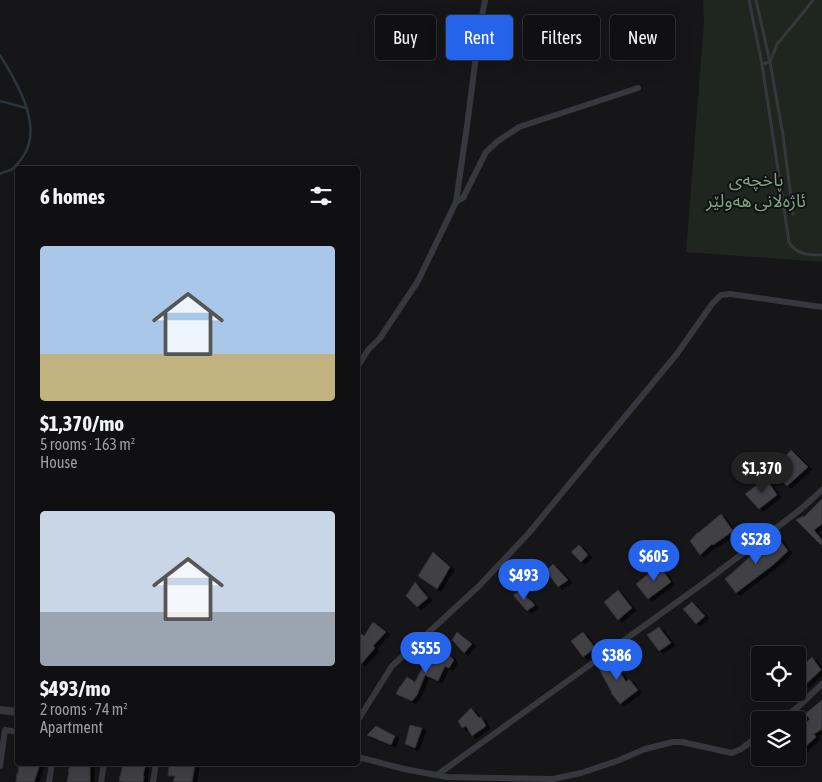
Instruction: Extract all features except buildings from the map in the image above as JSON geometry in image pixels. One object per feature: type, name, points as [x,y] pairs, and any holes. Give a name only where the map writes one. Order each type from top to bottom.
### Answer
[{"type":"street","points":[[360,363],[368,350],[380,338],[418,281],[456,202],[485,0]]},
{"type":"street","points":[[456,202],[463,198],[486,152],[498,140],[519,127],[638,88]]},
{"type":"street","points":[[360,717],[392,666],[479,586],[528,534],[676,355],[712,304],[721,295],[730,294],[822,307]]},
{"type":"street","points":[[437,775],[705,582],[801,509],[822,490]]},
{"type":"street","points":[[792,711],[822,684]]},
{"type":"street","points":[[0,710],[15,712]]},
{"type":"street","points":[[0,766],[5,730],[15,732]]},
{"type":"street","points":[[360,758],[437,775],[553,779],[581,773],[645,749],[673,742],[682,742],[732,753],[751,742]]},
{"type":"street","points":[[49,782],[52,766]]},
{"type":"street","points":[[101,782],[104,766]]},
{"type":"street","points":[[154,782],[156,766]]},
{"type":"lane","points":[[749,0],[762,64],[789,242],[799,253],[822,255]]},
{"type":"lane","points":[[756,0],[770,62],[783,135],[793,214]]},
{"type":"lane","points":[[770,62],[777,44],[813,0]]},
{"type":"lane","points":[[762,64],[770,62]]},
{"type":"green space","name":"باخچەی ئاژەڵانی هەولێر","points":[[703,0],[822,0],[822,262],[686,252],[704,22]]},
{"type":"waterway","points":[[0,55],[20,90],[29,117],[31,130],[29,143],[24,155],[16,166]]},
{"type":"waterway","points":[[0,101],[26,108]]},
{"type":"waterway","points":[[0,174],[15,167]]}]
